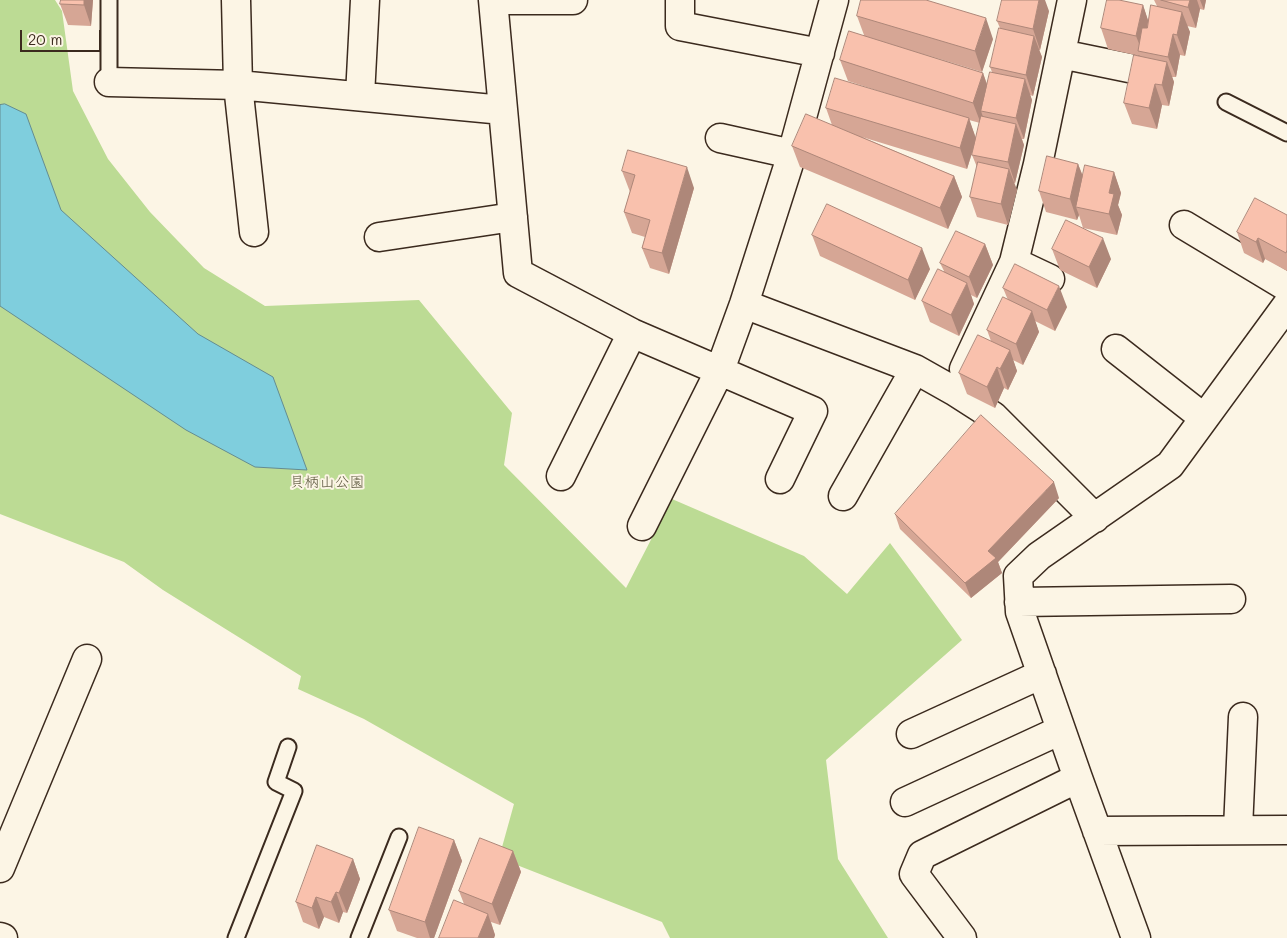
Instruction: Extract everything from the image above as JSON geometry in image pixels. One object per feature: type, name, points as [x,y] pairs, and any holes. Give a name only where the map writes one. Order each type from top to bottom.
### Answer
[{"type":"street","points":[[236,0],[238,85],[254,232]]},
{"type":"street","points":[[360,96],[365,0]]},
{"type":"street","points":[[493,0],[518,273],[632,332],[812,411],[780,479]]},
{"type":"street","points":[[504,0],[573,0]]},
{"type":"street","points":[[680,0],[680,26],[820,53]]},
{"type":"street","points":[[642,526],[720,370],[744,304],[792,154],[834,0]]},
{"type":"street","points":[[954,391],[1014,262],[1038,164],[1072,0]]},
{"type":"street","points":[[1061,54],[1134,69]]},
{"type":"street","points":[[109,82],[238,85],[503,110]]},
{"type":"street","points":[[720,138],[792,154]]},
{"type":"street","points":[[1038,164],[1066,169]]},
{"type":"street","points":[[379,237],[513,217]]},
{"type":"street","points":[[1184,226],[1287,287]]},
{"type":"street","points":[[1014,262],[1050,279]]},
{"type":"street","points":[[744,304],[915,368],[954,391],[993,416],[1095,518]]},
{"type":"street","points":[[1136,938],[1020,612],[1018,576],[1039,556],[1170,465],[1287,305]]},
{"type":"street","points":[[561,476],[632,332]]},
{"type":"street","points":[[1116,349],[1204,418]]},
{"type":"street","points":[[843,496],[915,368]]},
{"type":"street","points":[[1019,602],[1231,599]]},
{"type":"street","points":[[0,868],[87,659]]},
{"type":"street","points":[[911,734],[1042,674]]},
{"type":"street","points":[[1238,829],[1242,718]]},
{"type":"street","points":[[905,802],[1061,730]]},
{"type":"street","points":[[962,938],[914,874],[922,855],[1078,778]]},
{"type":"street","points":[[1097,831],[1287,830]]},
{"type":"lane","points":[[109,0],[109,82]]},
{"type":"lane","points":[[1226,102],[1287,132]]},
{"type":"lane","points":[[236,938],[294,791],[276,782],[288,747]]},
{"type":"lane","points":[[359,938],[399,836]]},
{"type":"green space","name":"貝柄山公園","points":[[0,0],[55,0],[62,11],[73,91],[108,159],[150,212],[204,268],[265,306],[419,300],[512,413],[504,465],[626,588],[672,499],[804,556],[847,594],[890,543],[962,640],[826,760],[838,859],[888,938],[670,938],[662,922],[499,858],[514,804],[364,719],[298,689],[301,676],[163,590],[124,562],[0,514]]},
{"type":"water","points":[[5,104],[26,114],[61,210],[198,334],[273,377],[307,470],[255,467],[186,430],[0,306],[0,105]]},
{"type":"building","points":[[61,0],[84,0],[84,5],[60,4]]},
{"type":"building","points":[[861,0],[926,0],[986,18],[975,51],[857,16]]},
{"type":"building","points":[[1002,0],[1039,0],[1033,29],[997,21]]},
{"type":"building","points":[[1107,0],[1119,0],[1143,5],[1136,36],[1101,28]]},
{"type":"building","points":[[1161,0],[1190,0],[1188,7]]},
{"type":"building","points":[[1151,5],[1182,12],[1177,35],[1173,34],[1168,57],[1138,51],[1142,28],[1147,28]]},
{"type":"building","points":[[999,28],[1034,36],[1026,75],[990,67]]},
{"type":"building","points":[[849,31],[983,73],[973,103],[840,60]]},
{"type":"building","points":[[1134,55],[1167,62],[1162,85],[1155,84],[1149,108],[1124,103]]},
{"type":"building","points":[[990,72],[1025,79],[1016,118],[981,111]]},
{"type":"building","points":[[835,78],[969,118],[960,148],[826,108]]},
{"type":"building","points":[[806,114],[954,176],[940,208],[792,146]]},
{"type":"building","points":[[981,116],[1016,124],[1008,162],[972,155]]},
{"type":"building","points":[[628,150],[687,167],[662,253],[642,248],[650,220],[624,212],[635,175],[622,171]]},
{"type":"building","points":[[1047,156],[1078,164],[1070,199],[1039,191]]},
{"type":"building","points":[[978,162],[1009,169],[1001,204],[970,197]]},
{"type":"building","points":[[1085,165],[1114,172],[1109,193],[1114,194],[1109,214],[1076,207]]},
{"type":"building","points":[[1255,198],[1287,215],[1286,253],[1258,238],[1256,242],[1237,232]]},
{"type":"building","points":[[827,204],[922,248],[908,280],[812,235]]},
{"type":"building","points":[[1066,220],[1103,238],[1089,267],[1052,249]]},
{"type":"building","points":[[956,231],[985,244],[969,277],[940,263]]},
{"type":"building","points":[[1015,264],[1059,286],[1047,310],[1003,288]]},
{"type":"building","points":[[938,269],[967,283],[951,315],[922,301]]},
{"type":"building","points":[[1003,297],[1032,311],[1016,344],[987,330]]},
{"type":"building","points":[[978,335],[1010,350],[1000,369],[997,367],[987,387],[959,373]]},
{"type":"building","points":[[981,415],[1054,482],[988,551],[996,558],[965,583],[895,514]]},
{"type":"building","points":[[419,827],[454,840],[425,922],[389,910]]},
{"type":"building","points":[[480,838],[513,851],[492,904],[459,891]]},
{"type":"building","points":[[317,845],[353,859],[339,893],[336,892],[331,902],[316,897],[312,908],[296,902]]},
{"type":"building","points":[[454,900],[488,914],[478,938],[439,938]]}]
